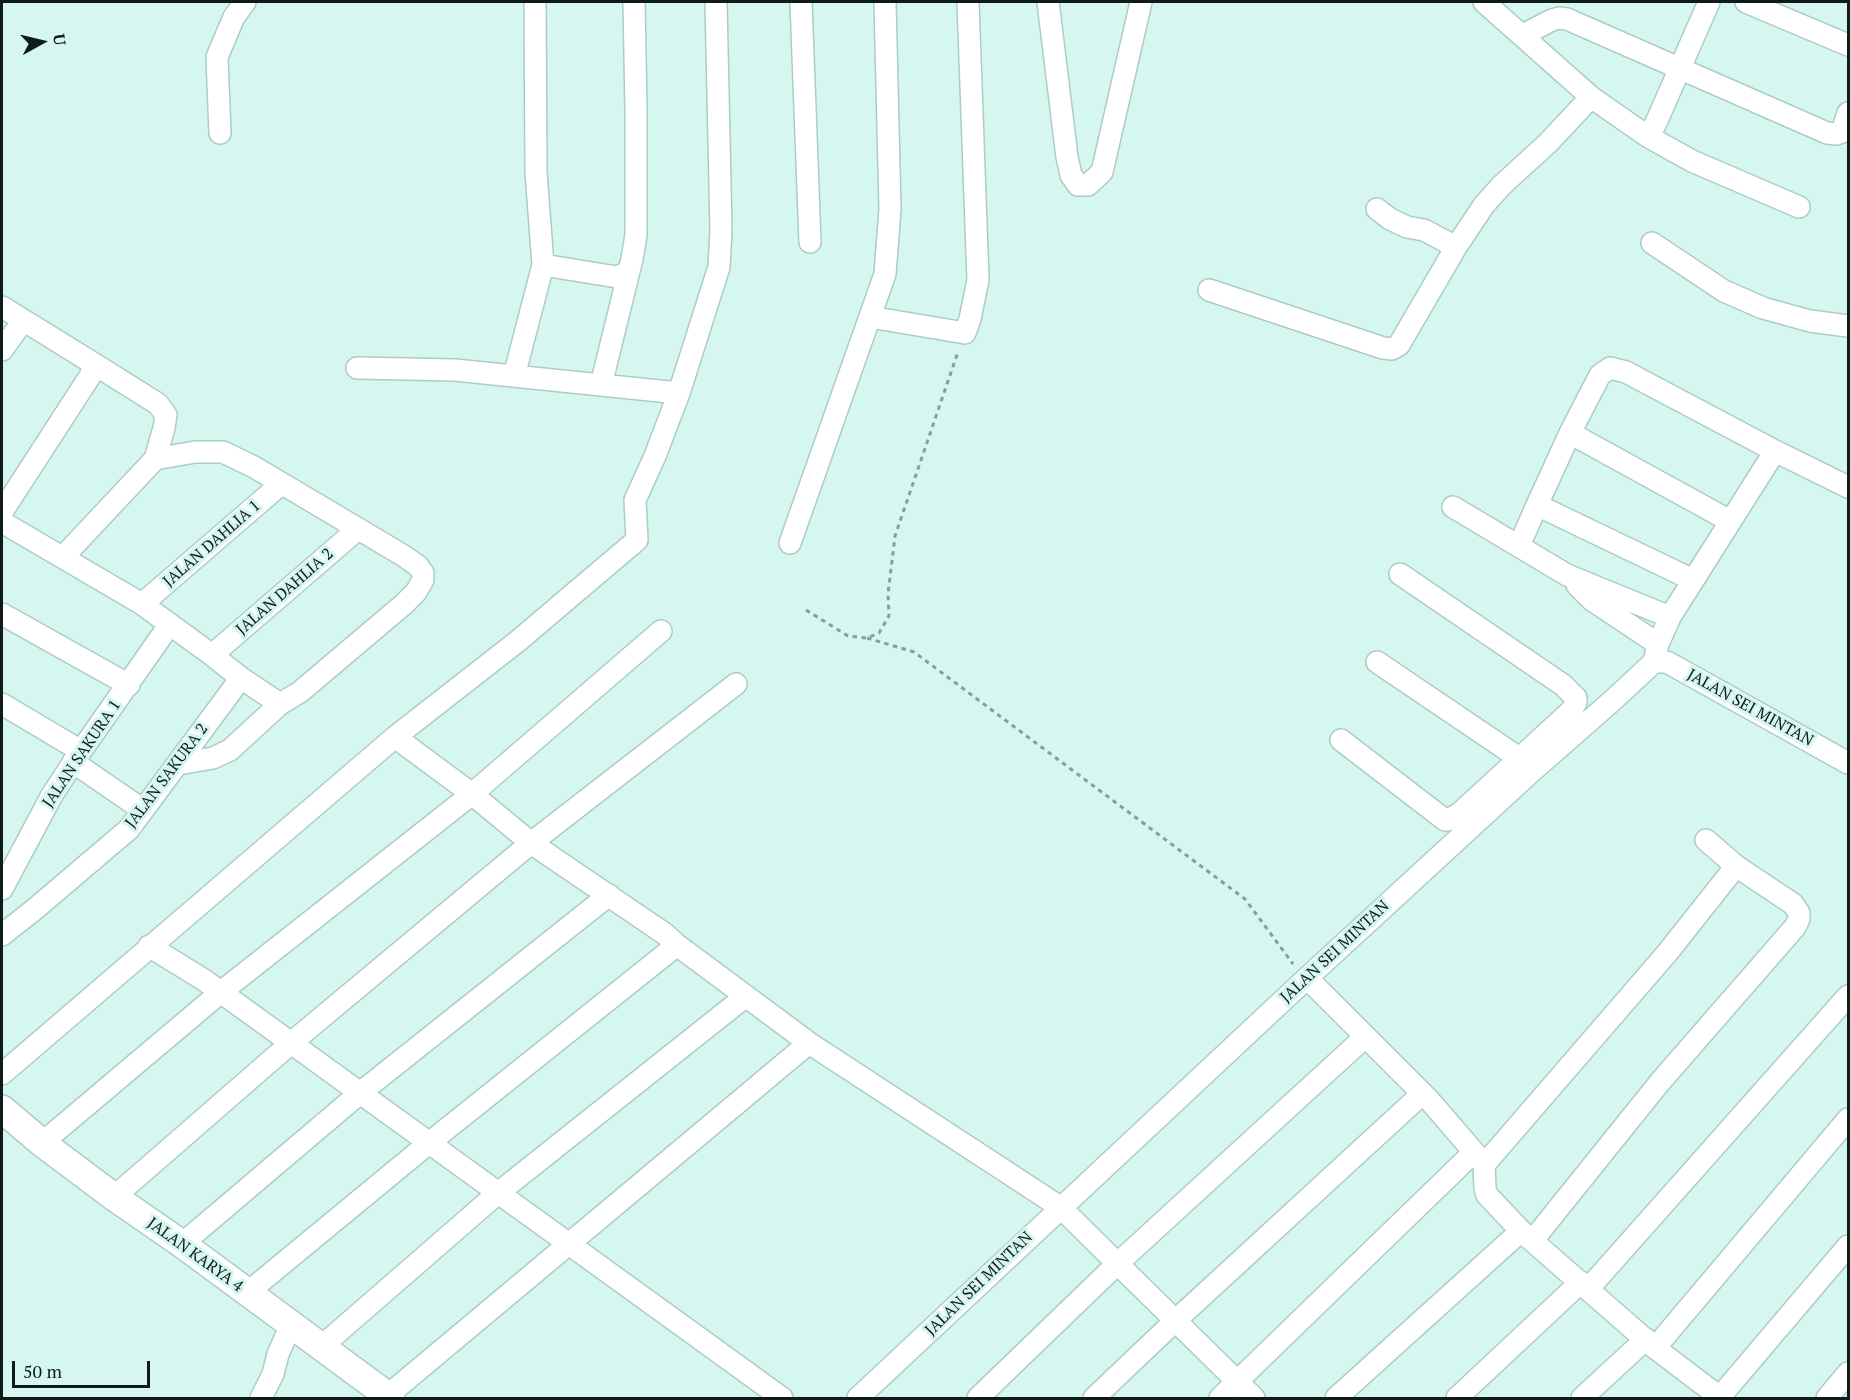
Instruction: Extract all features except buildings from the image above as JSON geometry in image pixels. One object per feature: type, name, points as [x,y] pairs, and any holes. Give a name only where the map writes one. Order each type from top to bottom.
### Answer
[{"type":"main road","name":"JALAN KARYA 4","points":[[2,1108],[42,1143],[114,1197],[182,1244],[389,1397]]},
{"type":"street","points":[[220,134],[217,57],[234,17],[245,2]]},
{"type":"street","points":[[514,376],[543,265],[536,172],[535,2]]},
{"type":"street","points":[[601,385],[636,235],[634,2]]},
{"type":"street","points":[[2,1074],[395,737],[518,641],[637,540],[634,500],[655,456],[679,393],[719,267],[721,231],[716,2]]},
{"type":"street","points":[[801,2],[810,242]]},
{"type":"street","points":[[790,543],[885,274],[890,209],[885,2]]},
{"type":"street","points":[[870,317],[965,333],[978,280],[968,2]]},
{"type":"street","points":[[1048,2],[1066,157],[1071,175],[1078,185],[1088,185],[1102,172],[1141,2]]},
{"type":"street","points":[[1484,2],[1591,98],[1647,136],[1692,161],[1799,207]]},
{"type":"street","points":[[1647,136],[1655,125],[1709,2]]},
{"type":"street","points":[[1746,2],[1848,45]]},
{"type":"street","points":[[1523,35],[1559,18],[1827,133],[1842,132],[1848,113]]},
{"type":"street","points":[[1209,290],[1383,348],[1392,349],[1399,345],[1456,247],[1484,205],[1591,98]]},
{"type":"street","points":[[1377,209],[1389,219],[1407,227],[1424,230],[1456,247]]},
{"type":"street","points":[[1652,243],[1724,291],[1763,308],[1810,321],[1848,326]]},
{"type":"street","points":[[543,265],[617,277],[628,272]]},
{"type":"street","points":[[2,307],[158,404],[166,415],[155,459],[63,557]]},
{"type":"street","points":[[2,350],[23,321]]},
{"type":"street","points":[[2,512],[92,373],[91,362]]},
{"type":"street","points":[[357,368],[455,370],[679,393]]},
{"type":"street","points":[[1519,546],[1570,433],[1600,375],[1610,368],[1626,372],[1775,451],[1848,486]]},
{"type":"street","points":[[1570,433],[1730,521]]},
{"type":"street","points":[[1567,575],[1592,600],[1656,653],[1670,617],[1775,451]]},
{"type":"street","points":[[155,459],[195,452],[223,452],[254,467],[418,566],[423,573],[423,580],[416,592],[300,692],[280,704],[230,750],[213,758],[178,764]]},
{"type":"street","name":"JALAN DAHLIA 1","points":[[142,604],[281,484]]},
{"type":"street","points":[[1537,506],[1693,580]]},
{"type":"street","points":[[1453,507],[1567,575],[1670,617]]},
{"type":"street","points":[[2,522],[142,604],[241,678],[280,704]]},
{"type":"street","name":"JALAN DAHLIA 2","points":[[212,655],[358,530]]},
{"type":"street","points":[[1341,740],[1444,820],[1448,820],[1525,765],[1572,710],[1576,698],[1563,685],[1400,574]]},
{"type":"street","points":[[2,614],[129,685]]},
{"type":"street","name":"JALAN SAKURA 1","points":[[2,889],[52,795],[170,624]]},
{"type":"street","points":[[42,1143],[221,992],[472,794],[661,631]]},
{"type":"street","name":"JALAN SEI MINTAN","points":[[858,1398],[1307,978],[1525,765],[1612,701],[1656,653],[1667,662],[1848,763]]},
{"type":"street","points":[[1377,662],[1525,765]]},
{"type":"street","name":"JALAN SAKURA 2","points":[[2,935],[129,829],[241,678]]},
{"type":"street","points":[[114,1197],[291,1043],[531,843],[735,684]]},
{"type":"street","points":[[2,704],[77,757],[143,810]]},
{"type":"street","points":[[395,737],[472,794],[531,843],[664,934],[809,1043],[1060,1208],[1254,1398]]},
{"type":"street","points":[[1336,1398],[1527,1235],[1795,927],[1799,919],[1799,912],[1793,903],[1736,866],[1707,840]]},
{"type":"street","points":[[1220,1398],[1479,1159],[1668,952],[1736,866]]},
{"type":"street","points":[[182,1244],[360,1093],[609,895]]},
{"type":"street","points":[[247,1293],[429,1143],[677,945]]},
{"type":"street","points":[[149,946],[221,992],[782,1398]]},
{"type":"street","points":[[1307,978],[1422,1094],[1479,1159],[1487,1195],[1527,1235],[1709,1395],[1848,1246]]},
{"type":"street","points":[[322,1346],[498,1193],[746,996]]},
{"type":"street","points":[[1457,1398],[1585,1285],[1848,996]]},
{"type":"street","points":[[978,1398],[1117,1264],[1365,1036]]},
{"type":"street","points":[[389,1397],[809,1043]]},
{"type":"street","points":[[1094,1398],[1422,1094]]},
{"type":"street","points":[[1582,1398],[1651,1343],[1848,1119]]},
{"type":"street","points":[[261,1398],[273,1374],[278,1354],[291,1325]]},
{"type":"street","points":[[1827,1398],[1848,1373]]},
{"type":"path","points":[[867,638],[879,633],[889,616],[888,594],[895,536],[965,333]]},
{"type":"path","points":[[806,610],[848,636],[867,638],[914,652],[1245,899],[1289,960],[1307,978]]}]
